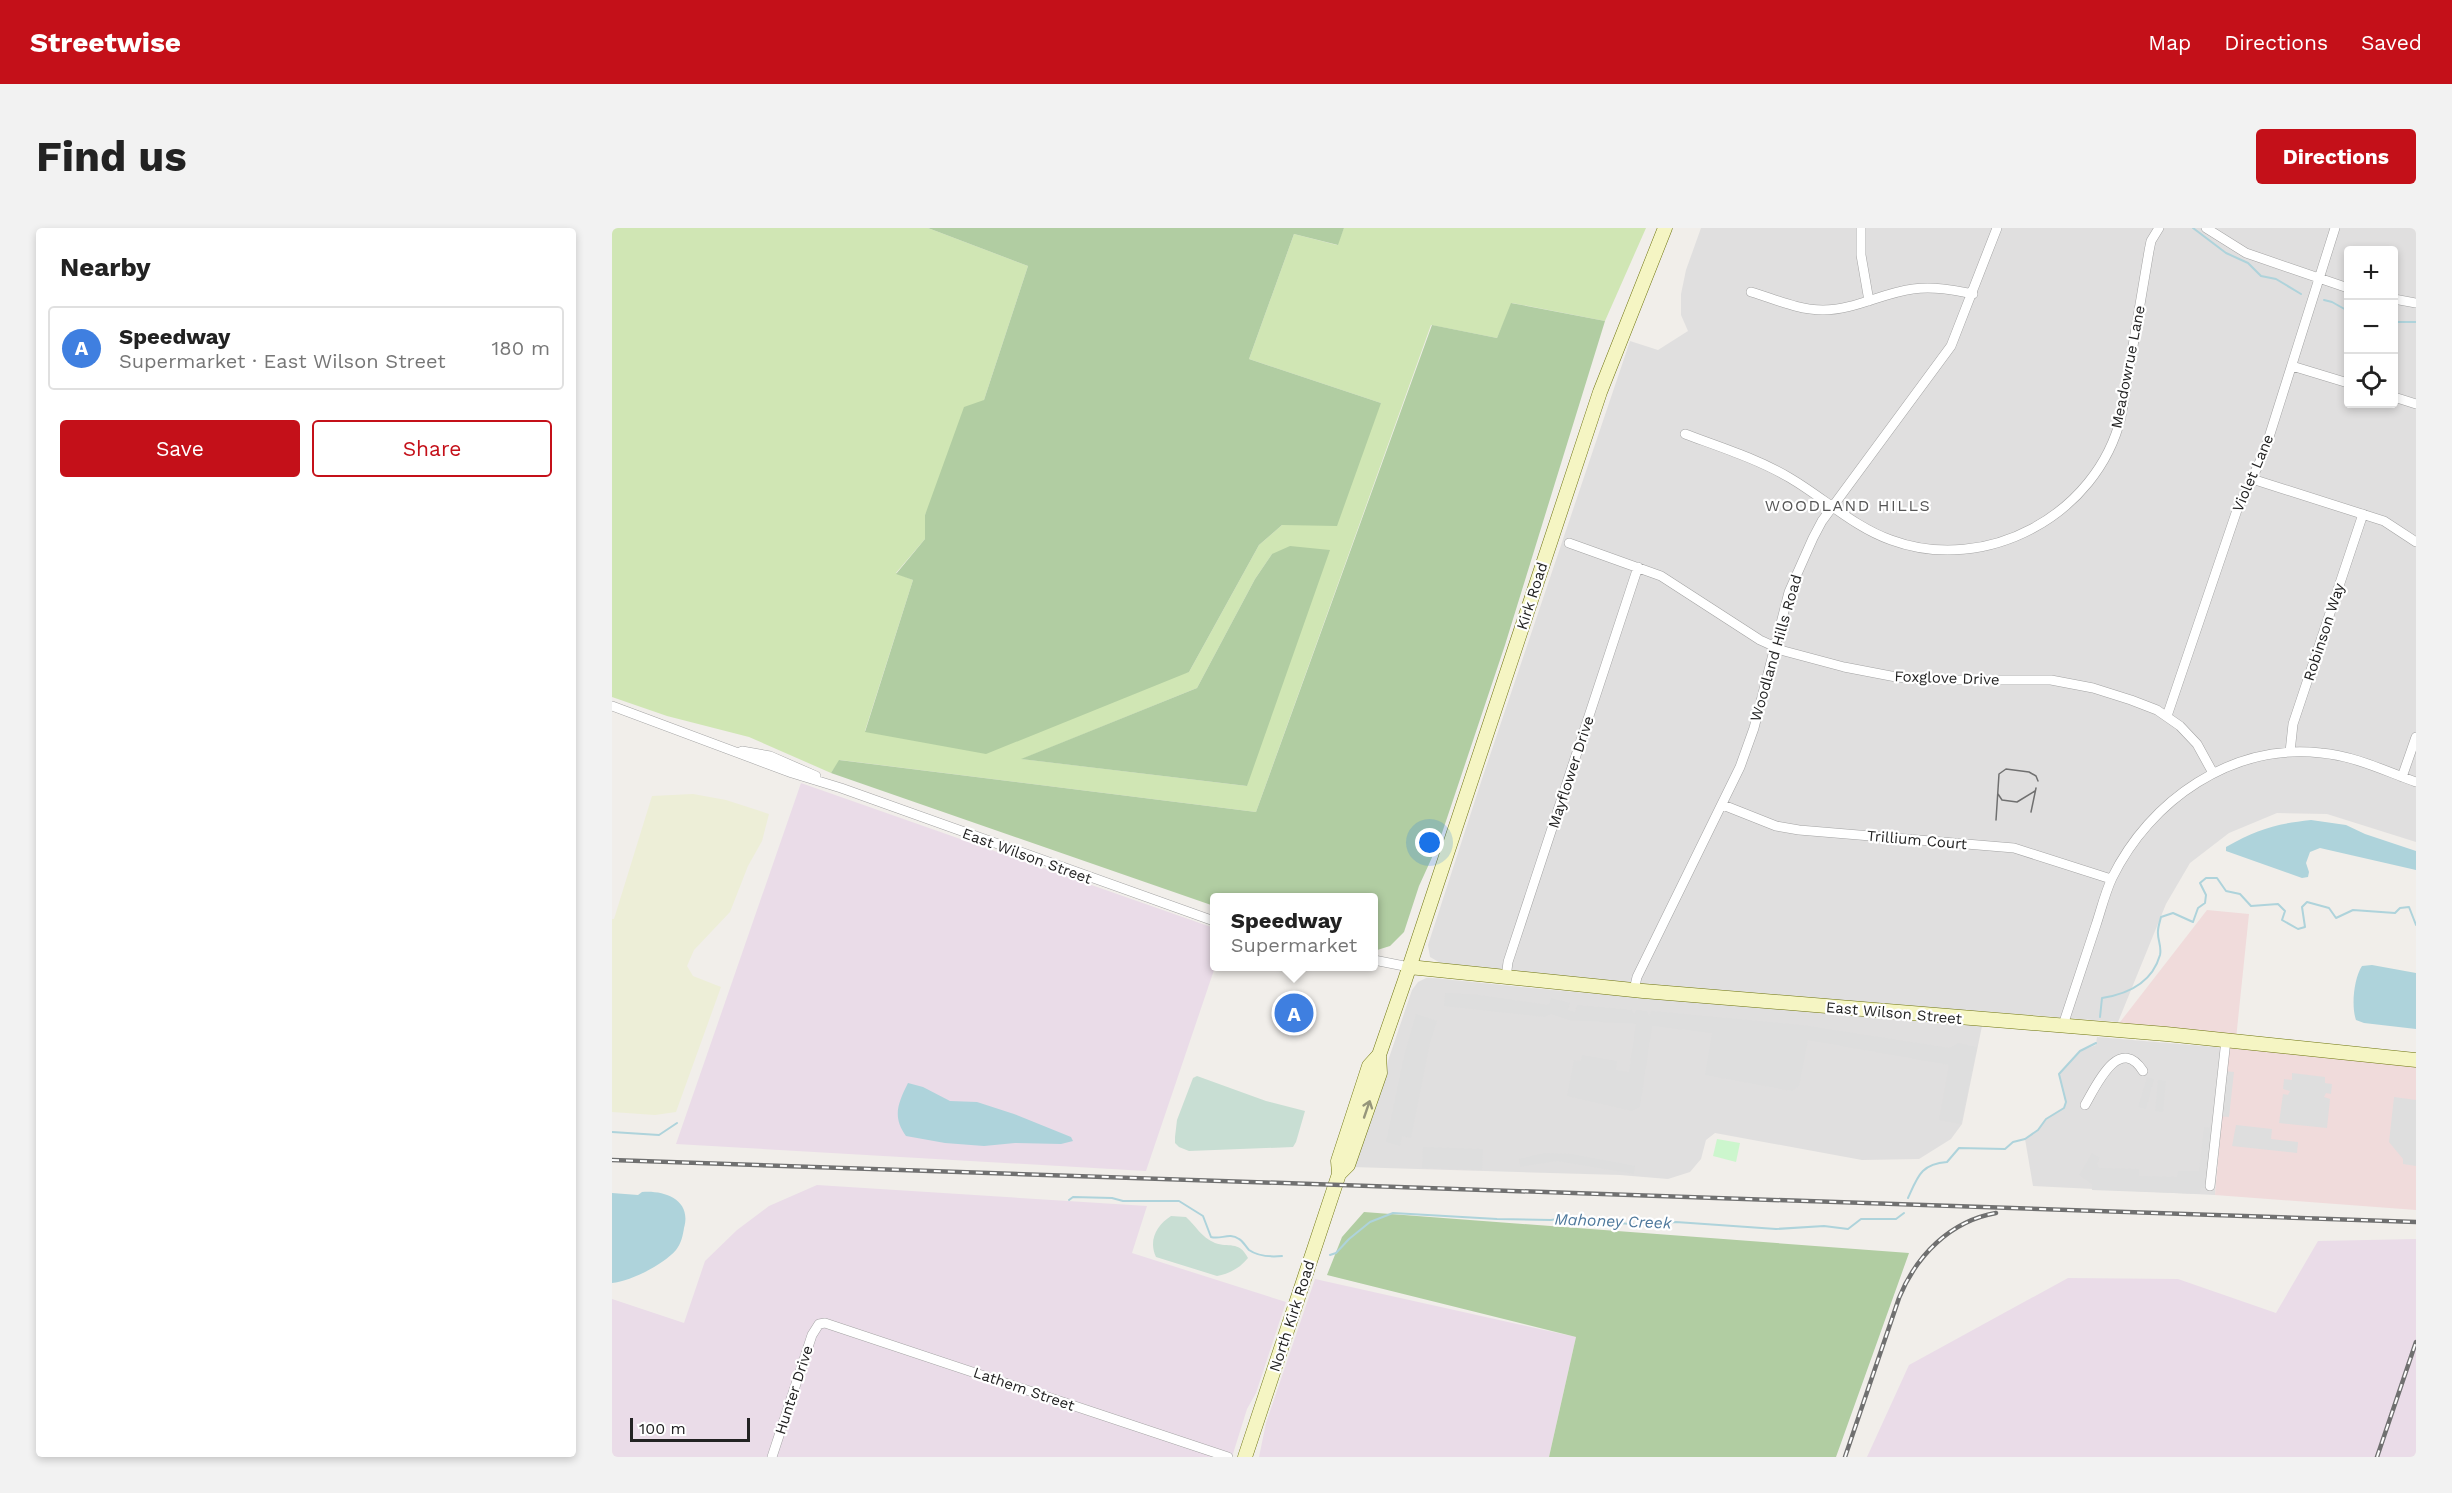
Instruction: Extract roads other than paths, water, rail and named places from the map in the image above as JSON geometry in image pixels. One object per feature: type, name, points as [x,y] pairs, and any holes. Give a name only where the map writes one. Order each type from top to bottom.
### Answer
[{"type":"street","name":"Kirk Road","points":[[1409,967],[1597,401],[1665,228]]},
{"type":"street","points":[[1861,228],[1861,255],[1869,301]]},
{"type":"street","name":"Woodland Hills Road","points":[[1634,990],[1637,977],[1723,805],[1748,748],[1796,573],[1813,538],[1833,507],[1946,354],[1959,329],[1997,228]]},
{"type":"street","name":"Meadowrue Lane","points":[[1685,434],[1776,470],[1860,526],[1893,541],[1918,547],[1951,550],[1982,546],[2018,536],[2041,525],[2062,510],[2091,478],[2116,432],[2151,241],[2159,228]]},
{"type":"street","points":[[2206,228],[2246,253],[2344,286]]},
{"type":"street","name":"Violet Lane","points":[[2167,716],[2237,510],[2264,453],[2335,228]]},
{"type":"street","points":[[1751,292],[1811,309],[1840,308],[1903,291],[1924,288],[1947,289],[1973,294]]},
{"type":"street","points":[[2398,300],[2416,303]]},
{"type":"street","points":[[2292,366],[2344,382]]},
{"type":"street","points":[[2398,398],[2416,404]]},
{"type":"street","points":[[2252,479],[2384,521],[2416,542]]},
{"type":"street","name":"Robinson Way","points":[[2290,752],[2293,724],[2363,514]]},
{"type":"street","name":"Foxglove Drive","points":[[1569,543],[1661,576],[1775,648],[1844,667],[1896,677],[1935,680],[2038,679],[2064,682],[2131,700],[2167,716],[2191,737],[2214,773]]},
{"type":"street","name":"Mayflower Drive","points":[[1506,978],[1512,951],[1638,567]]},
{"type":"street","name":"East Wilson Street","points":[[612,706],[731,749],[773,757],[841,788],[1210,919]]},
{"type":"street","points":[[2402,777],[2416,737]]},
{"type":"street","points":[[2062,1025],[2111,879],[2127,852],[2149,823],[2180,794],[2214,773],[2251,759],[2290,752],[2320,752],[2349,758],[2416,782]]},
{"type":"street","name":"Trillium Court","points":[[1723,805],[1776,826],[1798,830],[2014,848],[2111,879]]},
{"type":"street","name":"East Wilson Street","points":[[1378,961],[1409,967],[1506,978],[2062,1025],[2416,1060]]},
{"type":"street","name":"North Kirk Road","points":[[1245,1457],[1339,1174],[1348,1165],[1380,1073],[1378,1055],[1409,967]]},
{"type":"street","points":[[2210,1186],[2226,1040]]},
{"type":"street","points":[[2085,1105],[2111,1064],[2125,1059],[2144,1071]]},
{"type":"street","name":"Hunter Drive","points":[[772,1457],[812,1335],[819,1324]]},
{"type":"street","name":"Lathem Street","points":[[819,1324],[834,1325],[1228,1457]]},
{"type":"water","points":[[2311,820],[2346,825],[2365,834],[2416,851],[2416,870],[2320,848],[2310,852],[2306,863],[2308,877],[2302,878],[2226,851],[2226,847],[2257,832],[2287,823]]},
{"type":"water","points":[[2372,965],[2416,973],[2416,1029],[2356,1020],[2354,1000],[2359,971],[2362,966]]},
{"type":"water","points":[[908,1083],[923,1087],[950,1101],[977,1102],[1014,1114],[1071,1137],[1073,1141],[1061,1144],[1015,1143],[984,1146],[945,1143],[906,1136],[899,1123],[898,1110]]},
{"type":"water","points":[[642,1192],[668,1195],[680,1204],[685,1218],[682,1239],[676,1250],[655,1267],[620,1282],[612,1283],[612,1193],[638,1195]]},
{"type":"waterway","points":[[2193,228],[2226,253],[2248,263],[2261,276],[2276,279],[2301,294]]},
{"type":"waterway","points":[[2324,300],[2344,309]]},
{"type":"waterway","points":[[2398,322],[2416,322]]},
{"type":"waterway","name":"Mahoney Creek","points":[[2100,1017],[2102,998],[2121,994],[2138,986],[2156,965],[2160,955],[2158,928],[2161,917],[2173,913],[2193,922],[2198,908],[2205,903],[2206,895],[2200,883],[2206,878],[2217,878],[2226,891],[2240,894],[2251,906],[2278,904],[2285,911],[2282,920],[2298,929],[2305,927],[2302,907],[2307,902],[2329,908],[2336,918],[2353,910],[2395,913],[2400,908],[2409,907],[2416,925]]},
{"type":"waterway","name":"Mahoney Creek","points":[[1908,1198],[1926,1168],[1947,1162],[1959,1148],[2005,1149],[2013,1142],[2025,1139],[2038,1130],[2046,1119],[2064,1108],[2066,1102],[2059,1074],[2080,1051],[2096,1043]]},
{"type":"waterway","points":[[612,1132],[659,1135],[677,1123]]},
{"type":"waterway","name":"Mahoney Creek","points":[[1069,1200],[1073,1197],[1112,1198],[1123,1201],[1179,1201],[1203,1216],[1211,1237],[1235,1237],[1257,1254],[1282,1256]]},
{"type":"waterway","name":"Mahoney Creek","points":[[1330,1255],[1336,1253],[1370,1222],[1393,1213],[1497,1219],[1551,1220],[1564,1218],[1641,1225],[1676,1222],[1776,1229],[1824,1226],[1848,1229],[1861,1219],[1896,1219],[1904,1213]]},
{"type":"tram line","points":[[1996,820],[1999,774],[2006,769],[2029,772],[2036,776],[2038,781]]},
{"type":"tram line","points":[[2031,812],[2036,788]]},
{"type":"tram line","points":[[1998,794],[2002,800],[2017,802],[2035,791]]},
{"type":"railway","points":[[612,1160],[2416,1222]]},
{"type":"railway","points":[[1845,1457],[1899,1298],[1915,1268],[1925,1255],[1950,1232],[1979,1217],[1996,1213]]},
{"type":"railway","points":[[2377,1457],[2416,1342]]},
{"type":"place","name":"Speedway","points":[[1294,1013]]},
{"type":"district","name":"WOODLAND HILLS","points":[[1848,505]]}]
